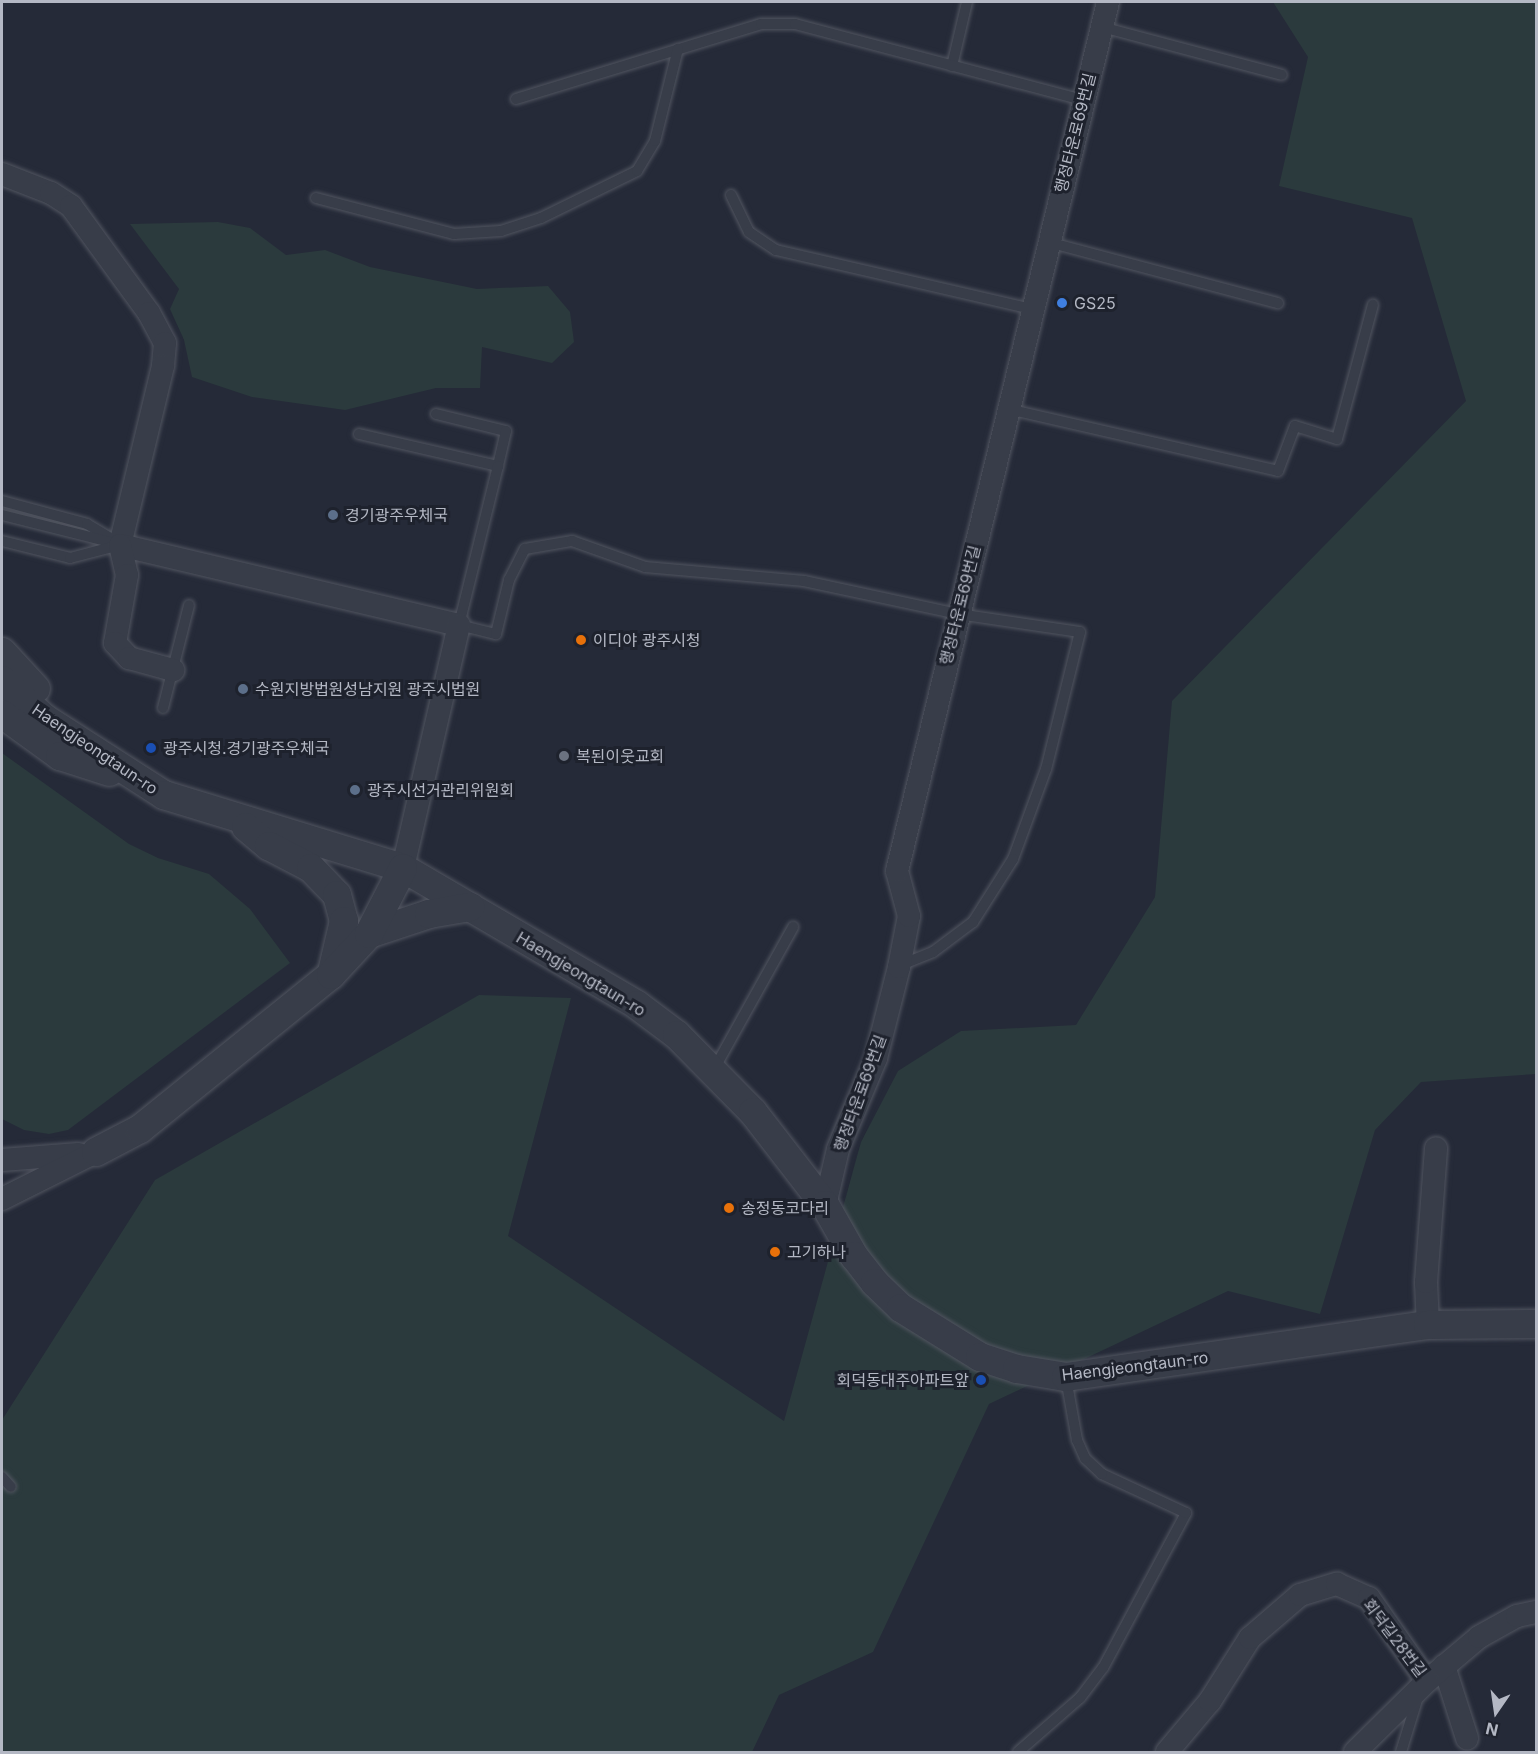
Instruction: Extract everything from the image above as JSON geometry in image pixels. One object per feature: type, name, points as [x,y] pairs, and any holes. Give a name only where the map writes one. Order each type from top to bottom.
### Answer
[{"type":"street","name":"행정타운로69번길","points":[[825,1205],[838,1149],[876,1058],[899,966],[909,916],[897,871],[1007,409],[1108,2]]},
{"type":"street","points":[[2,174],[51,193],[71,206],[149,313],[165,343],[163,366],[120,544],[127,575],[115,643],[129,658],[173,670]]},
{"type":"street","points":[[2,1199],[140,1129],[331,975],[369,934],[403,868],[459,625],[120,544]]},
{"type":"street","points":[[2,652],[67,720],[133,777]]},
{"type":"street","name":"Haengjeongtaun-ro","points":[[2,680],[44,718],[164,795],[403,868],[638,1005],[677,1035],[753,1112],[825,1205],[854,1256],[901,1308],[980,1357],[1017,1369],[1066,1377],[1428,1325],[1536,1324]]},
{"type":"street","points":[[2,714],[60,756],[83,766],[133,777]]},
{"type":"street","points":[[233,816],[269,846],[311,868],[337,895],[344,921],[331,975]]},
{"type":"street","points":[[369,934],[429,914],[470,908]]},
{"type":"street","points":[[1428,1325],[1426,1282],[1437,1148]]},
{"type":"street","points":[[2,1160],[96,1152]]},
{"type":"street","name":"회덕길28번길","points":[[1167,1752],[1210,1701],[1250,1638],[1300,1596],[1337,1584],[1369,1598],[1427,1681],[1479,1637],[1517,1616],[1536,1612]]},
{"type":"street","points":[[1444,1666],[1467,1738]]},
{"type":"street","points":[[1355,1752],[1427,1681]]},
{"type":"lane","points":[[952,66],[967,2]]},
{"type":"lane","points":[[516,99],[761,24],[795,24],[1083,100]]},
{"type":"lane","points":[[1102,27],[1282,75]]},
{"type":"lane","points":[[316,198],[454,234],[501,231],[541,218],[637,171],[655,141],[678,49]]},
{"type":"lane","points":[[731,195],[749,232],[776,250],[1032,309]]},
{"type":"lane","points":[[1048,242],[1278,303]]},
{"type":"lane","points":[[1007,409],[1278,471],[1295,426],[1337,439],[1372,305]]},
{"type":"lane","points":[[436,414],[506,431],[459,625],[496,634],[509,580],[525,549],[572,541],[645,567],[804,581],[958,614],[1080,633],[1046,769],[1013,859],[973,922],[933,952],[899,966]]},
{"type":"lane","points":[[359,434],[498,466]]},
{"type":"lane","points":[[2,501],[87,524],[120,544]]},
{"type":"lane","points":[[2,515],[120,544]]},
{"type":"lane","points":[[2,542],[70,558],[120,544]]},
{"type":"lane","points":[[163,708],[189,605]]},
{"type":"lane","points":[[713,1072],[793,927]]},
{"type":"lane","points":[[1018,1752],[1080,1698],[1103,1668],[1186,1514],[1102,1474],[1085,1458],[1077,1440],[1066,1377]]},
{"type":"lane","points":[[2,1477],[11,1487]]},
{"type":"lane","points":[[1401,1752],[1412,1711],[1427,1681]]},
{"type":"shaded area","points":[[1273,2],[1536,2],[1536,1074],[1421,1082],[1375,1130],[1320,1314],[1228,1291],[989,1404],[873,1652],[779,1695],[752,1752],[2,1752],[2,1420],[155,1180],[479,995],[571,998],[508,1236],[784,1421],[861,1142],[898,1071],[961,1031],[1076,1025],[1155,897],[1172,701],[1466,401],[1412,218],[1279,186],[1308,57]]},
{"type":"shaded area","points":[[218,222],[250,228],[286,255],[325,250],[370,267],[477,289],[548,286],[570,312],[574,342],[552,363],[482,347],[480,388],[436,388],[345,410],[252,397],[192,377],[184,340],[170,309],[179,289],[130,224]]},
{"type":"shaded area","points":[[2,753],[129,844],[158,858],[209,874],[250,909],[290,963],[68,1130],[49,1134],[24,1130],[2,1119]]},
{"type":"place","name":"GS25","points":[[1062,303]]},
{"type":"place","name":"경기광주우체국","points":[[333,515]]},
{"type":"place","name":"이디야 광주시청","points":[[581,640]]},
{"type":"place","name":"수원지방법원성남지원 광주시법원","points":[[243,689]]},
{"type":"place","name":"광주시청.경기광주우체국","points":[[151,748]]},
{"type":"place","name":"복된이웃교회","points":[[564,756]]},
{"type":"place","name":"광주시선거관리위원회","points":[[355,790]]},
{"type":"place","name":"송정동코다리","points":[[729,1208]]},
{"type":"place","name":"고기하나","points":[[775,1252]]},
{"type":"place","name":"회덕동대주아파트앞","points":[[981,1380]]}]
